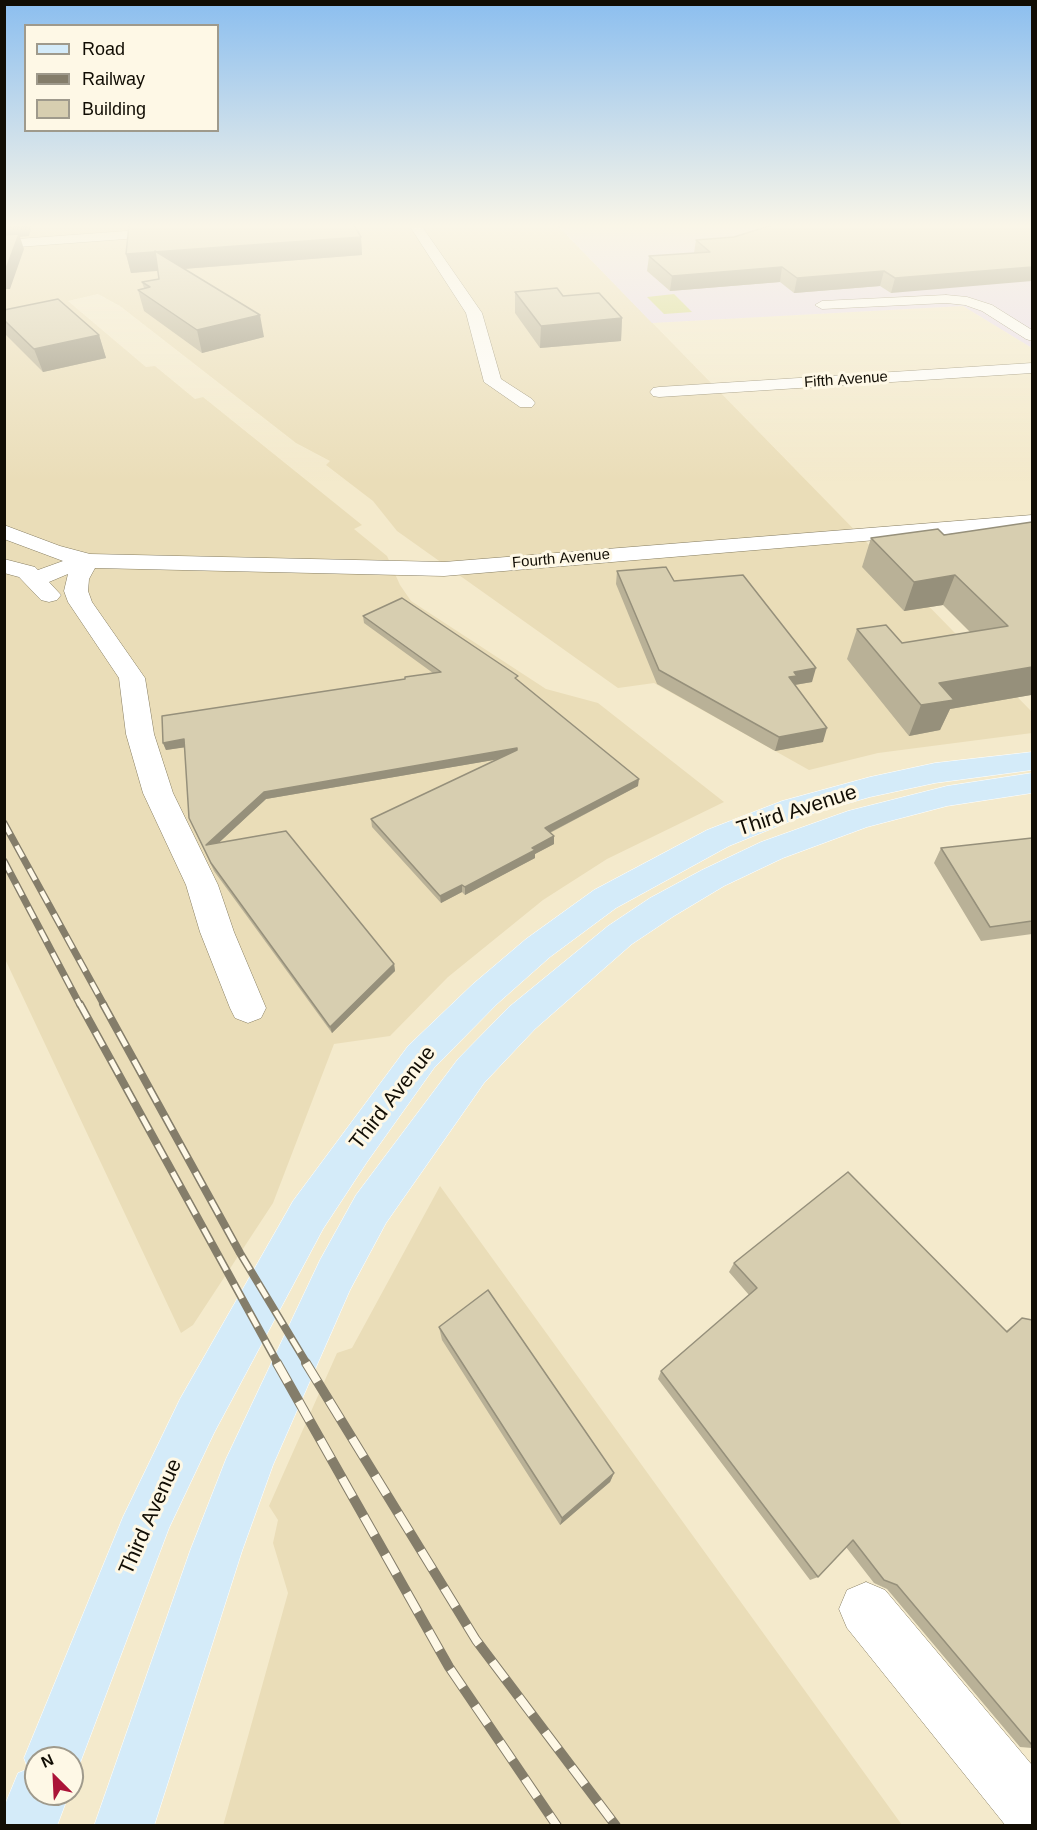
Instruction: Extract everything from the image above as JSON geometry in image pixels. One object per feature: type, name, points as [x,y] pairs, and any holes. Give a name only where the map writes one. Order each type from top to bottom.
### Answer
[{"type":"main road","name":"Third Avenue","points":[[58,1746],[148,1517],[197,1416],[308,1215],[352,1149],[422,1058],[485,994],[538,948],[605,899],[709,842],[793,808],[831,796],[935,773],[1032,761]]},
{"type":"main road","name":"Third Avenue","points":[[124,1826],[216,1551],[251,1459],[335,1275],[371,1209],[471,1071],[522,1018],[612,942],[662,907],[713,878],[772,849],[859,818],[947,796],[1032,783]]},
{"type":"main road","points":[[27,1826],[34,1806]]},
{"type":"street","points":[[472,310],[493,382],[526,403]]},
{"type":"street","points":[[991,310],[1032,336]]},
{"type":"street","name":"Fifth Avenue","points":[[658,392],[1032,368]]},
{"type":"street","name":"Fourth Avenue","points":[[89,561],[444,569],[1032,521]]},
{"type":"street","points":[[4,531],[52,551],[89,561]]},
{"type":"street","points":[[34,580],[65,567],[89,561]]},
{"type":"street","points":[[89,561],[77,579],[76,591],[80,602],[132,678],[141,734],[158,793],[202,885],[217,932],[248,1008]]},
{"type":"street","points":[[4,566],[27,572],[50,596],[80,602]]},
{"type":"street","points":[[866,1610],[1032,1811]]},
{"type":"shaded area","points":[[4,310],[79,310],[146,367],[155,366],[195,399],[203,397],[362,525],[354,529],[387,556],[400,585],[411,601],[546,689],[598,703],[724,802],[607,859],[543,900],[448,977],[390,1036],[334,1044],[273,1203],[193,1325],[181,1333],[5,959]]},
{"type":"shaded area","points":[[126,310],[640,310],[1032,712],[1032,733],[878,753],[809,770],[654,683],[618,688],[397,531],[373,501],[326,465],[330,461],[296,443]]},
{"type":"shaded area","points":[[640,310],[883,310],[652,323]]},
{"type":"shaded area","points":[[970,310],[1032,310],[1032,348]]},
{"type":"shaded area","points":[[440,1186],[902,1825],[223,1826],[288,1593],[273,1543],[278,1520],[269,1506],[337,1353],[352,1348]]},
{"type":"green space","points":[[660,310],[692,312],[664,314]]},
{"type":"building","points":[[4,310],[71,310],[99,335],[34,349],[4,320]]},
{"type":"building","points":[[168,310],[252,310],[260,315],[197,330]]},
{"type":"building","points":[[529,310],[615,310],[622,318],[541,326]]},
{"type":"building","points":[[1032,522],[1032,667],[939,683],[954,700],[921,705],[857,629],[886,625],[902,643],[1008,626],[955,575],[914,582],[871,538],[938,529],[944,535]]},
{"type":"building","points":[[666,567],[674,581],[743,575],[816,668],[794,672],[797,676],[789,677],[827,728],[779,737],[659,670],[617,571]]},
{"type":"building","points":[[402,598],[518,676],[515,678],[639,779],[545,828],[554,836],[532,848],[535,850],[465,887],[462,885],[440,896],[371,819],[517,748],[264,792],[206,845],[286,831],[394,964],[330,1027],[211,863],[189,818],[184,739],[163,743],[162,716],[441,672],[363,616]]},
{"type":"building","points":[[1032,838],[1032,921],[990,927],[941,848]]},
{"type":"building","points":[[848,1172],[1007,1332],[1022,1318],[1032,1320],[1032,1745],[897,1585],[884,1580],[853,1540],[818,1577],[661,1371],[757,1288],[734,1263]]},
{"type":"building","points":[[488,1290],[614,1473],[562,1518],[439,1327]]},
{"type":"railway","points":[[4,823],[104,1005]]},
{"type":"railway","points":[[4,861],[80,1005]]},
{"type":"railway","points":[[80,1004],[278,1364]]},
{"type":"railway","points":[[103,1004],[240,1253],[307,1364]]},
{"type":"railway","points":[[277,1363],[449,1667],[557,1826]]},
{"type":"railway","points":[[306,1363],[476,1640],[616,1826]]}]
